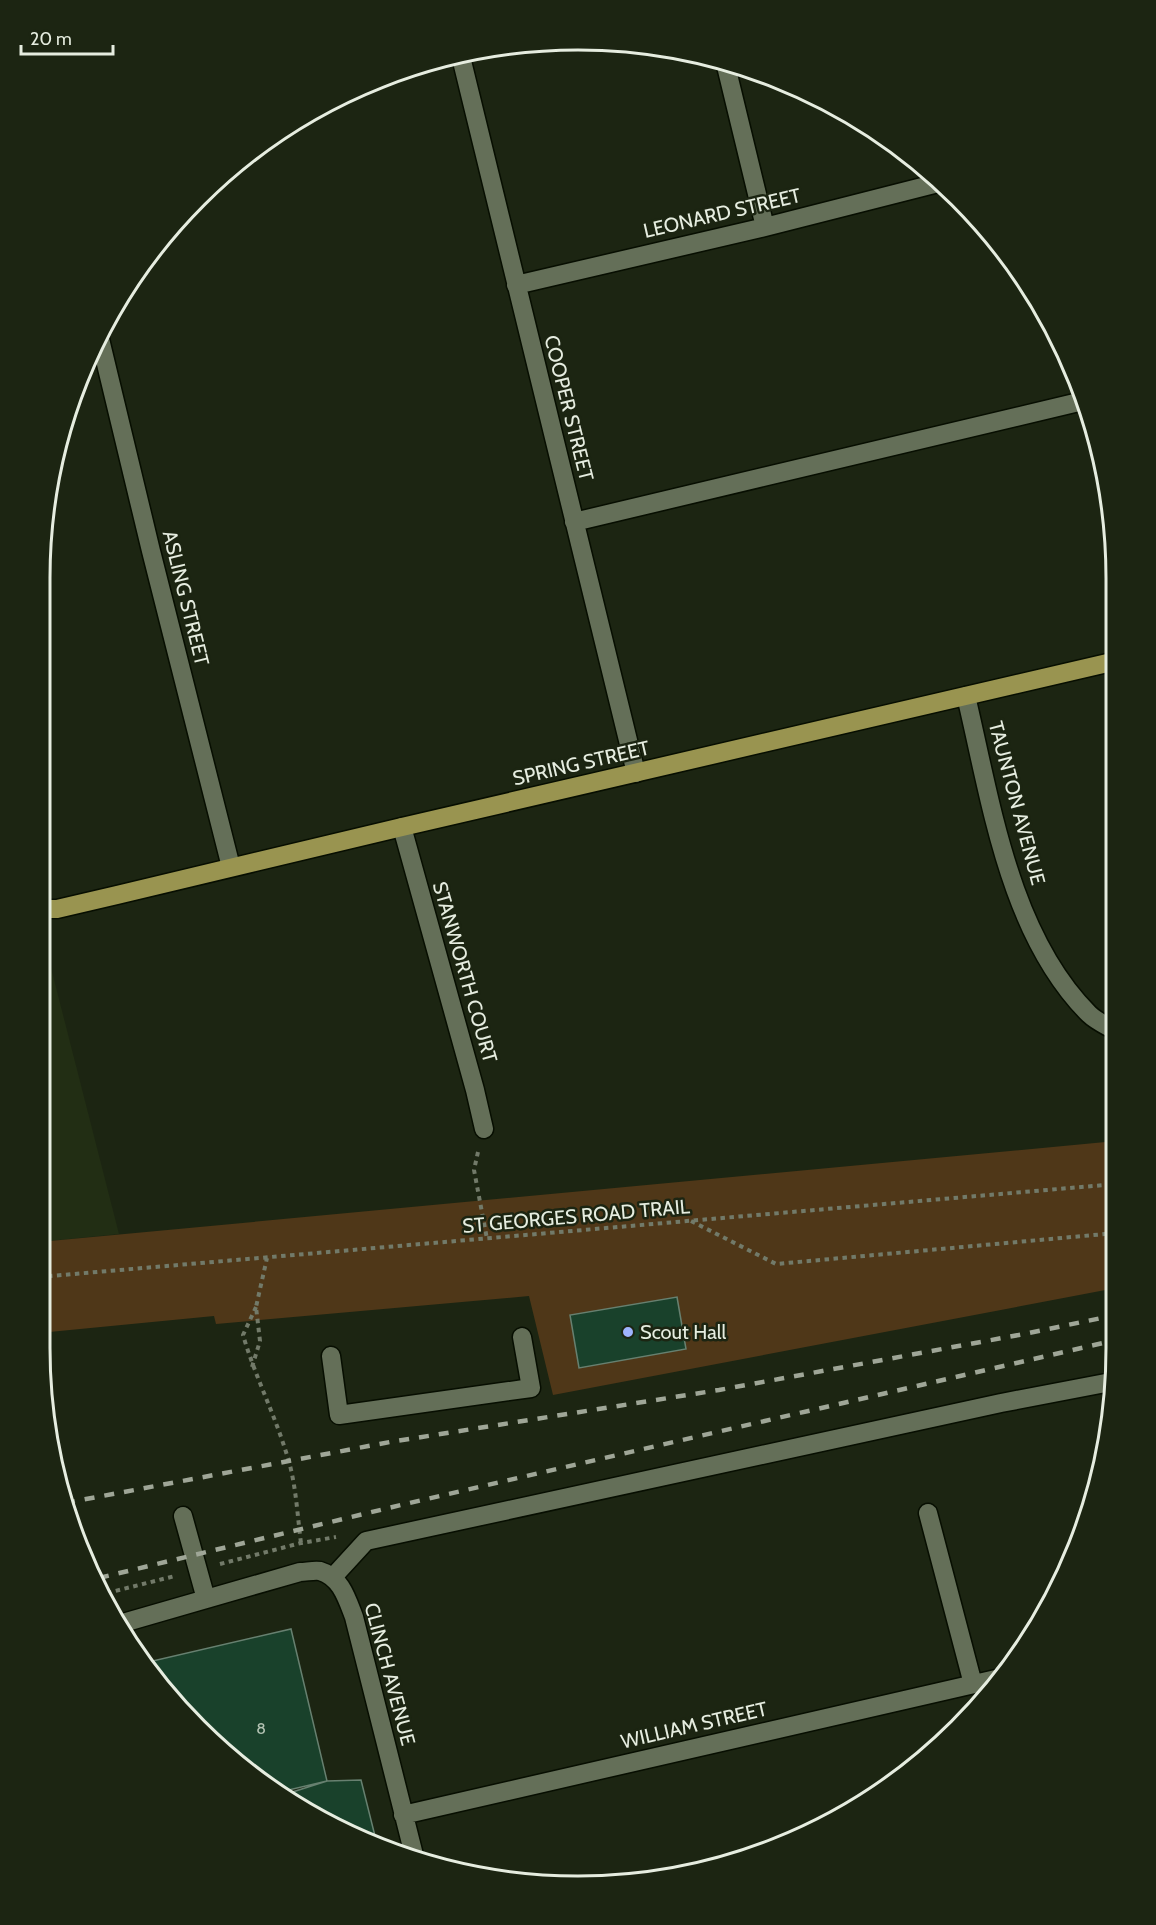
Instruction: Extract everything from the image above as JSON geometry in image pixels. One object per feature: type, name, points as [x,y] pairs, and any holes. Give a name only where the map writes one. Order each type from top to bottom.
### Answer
[{"type":"main road","name":"SPRING STREET","points":[[50,909],[573,789],[636,772],[1106,663]]},
{"type":"street","name":"COOPER STREET","points":[[462,63],[636,772]]},
{"type":"street","points":[[727,72],[765,227]]},
{"type":"street","name":"LEONARD STREET","points":[[516,285],[765,227],[930,185]]},
{"type":"street","name":"ASLING STREET","points":[[102,348],[153,562],[231,867]]},
{"type":"street","points":[[574,522],[1076,403]]},
{"type":"street","name":"TAUNTON AVENUE","points":[[966,696],[1002,850],[1018,899],[1038,941],[1061,980],[1090,1015],[1106,1025]]},
{"type":"street","name":"STANWORTH COURT","points":[[402,827],[484,1129]]},
{"type":"street","points":[[331,1356],[339,1415],[531,1388],[522,1337]]},
{"type":"street","points":[[127,1622],[300,1572],[318,1571],[333,1577],[366,1541],[1105,1383]]},
{"type":"street","points":[[928,1512],[973,1684]]},
{"type":"street","points":[[183,1516],[206,1599]]},
{"type":"street","name":"CLINCH AVENUE","points":[[333,1577],[346,1594],[354,1617],[412,1848]]},
{"type":"street","name":"WILLIAM STREET","points":[[403,1815],[987,1681]]},
{"type":"path","points":[[484,1129],[474,1170],[487,1239]]},
{"type":"path","name":"ST GEORGES ROAD TRAIL","points":[[50,1276],[1106,1185]]},
{"type":"path","points":[[690,1221],[776,1264],[1106,1234]]},
{"type":"path","points":[[267,1258],[256,1307],[243,1335],[252,1367],[287,1453],[295,1492],[301,1544]]},
{"type":"path","points":[[252,1367],[260,1341],[256,1307]]},
{"type":"path","points":[[110,1592],[301,1544],[344,1536],[366,1541]]},
{"type":"shaded area","points":[[50,964],[119,1234],[50,1241]]},
{"type":"shaded area","points":[[1106,1142],[1106,1290],[553,1395],[529,1296],[216,1324],[214,1316],[50,1332],[50,1241]]},
{"type":"building","name":"Scout Hall","points":[[677,1297],[686,1349],[579,1368],[570,1315]]},
{"type":"building","points":[[291,1629],[327,1781],[290,1790],[284,1786],[256,1766],[204,1721],[153,1661]]},
{"type":"building","points":[[361,1780],[375,1834],[344,1821],[293,1792],[327,1781]]},
{"type":"railway","points":[[73,1501],[390,1442],[719,1390],[1106,1317]]},
{"type":"railway","points":[[102,1577],[405,1504],[1106,1342]]},
{"type":"place","name":"Scout Hall","points":[[628,1332]]}]
